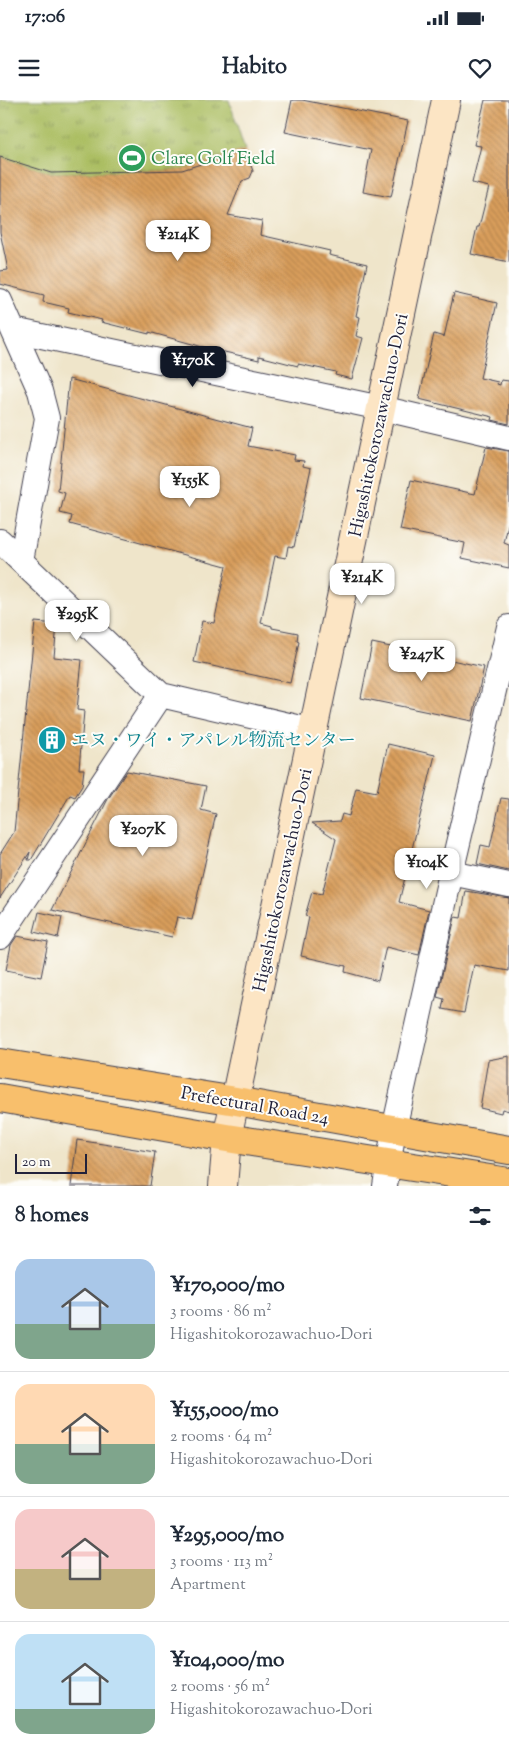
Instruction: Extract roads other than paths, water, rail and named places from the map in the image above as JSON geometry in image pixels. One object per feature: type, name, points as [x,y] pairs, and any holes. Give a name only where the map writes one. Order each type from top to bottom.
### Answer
[{"type":"main road","name":"Prefectural Road 24","points":[[0,1063],[236,1101],[509,1150]]},
{"type":"main road","name":"Prefectural Road 24","points":[[0,1098],[227,1138],[386,1174],[509,1182]]},
{"type":"street","name":"Higashitokorozawachuo-Dori","points":[[223,1186],[227,1138],[446,100]]},
{"type":"street","points":[[0,301],[40,391],[46,418],[21,561]]},
{"type":"street","points":[[12,330],[381,408],[509,438]]},
{"type":"street","points":[[0,541],[161,695],[314,731]]},
{"type":"street","points":[[386,1174],[394,1129],[451,873],[509,627]]},
{"type":"street","points":[[0,937],[161,695]]},
{"type":"street","points":[[451,873],[509,885]]},
{"type":"place","name":"Clare Golf Field","points":[[132,158]]},
{"type":"place","name":"エヌ・ワイ・アパレル物流センター","points":[[52,740]]}]
